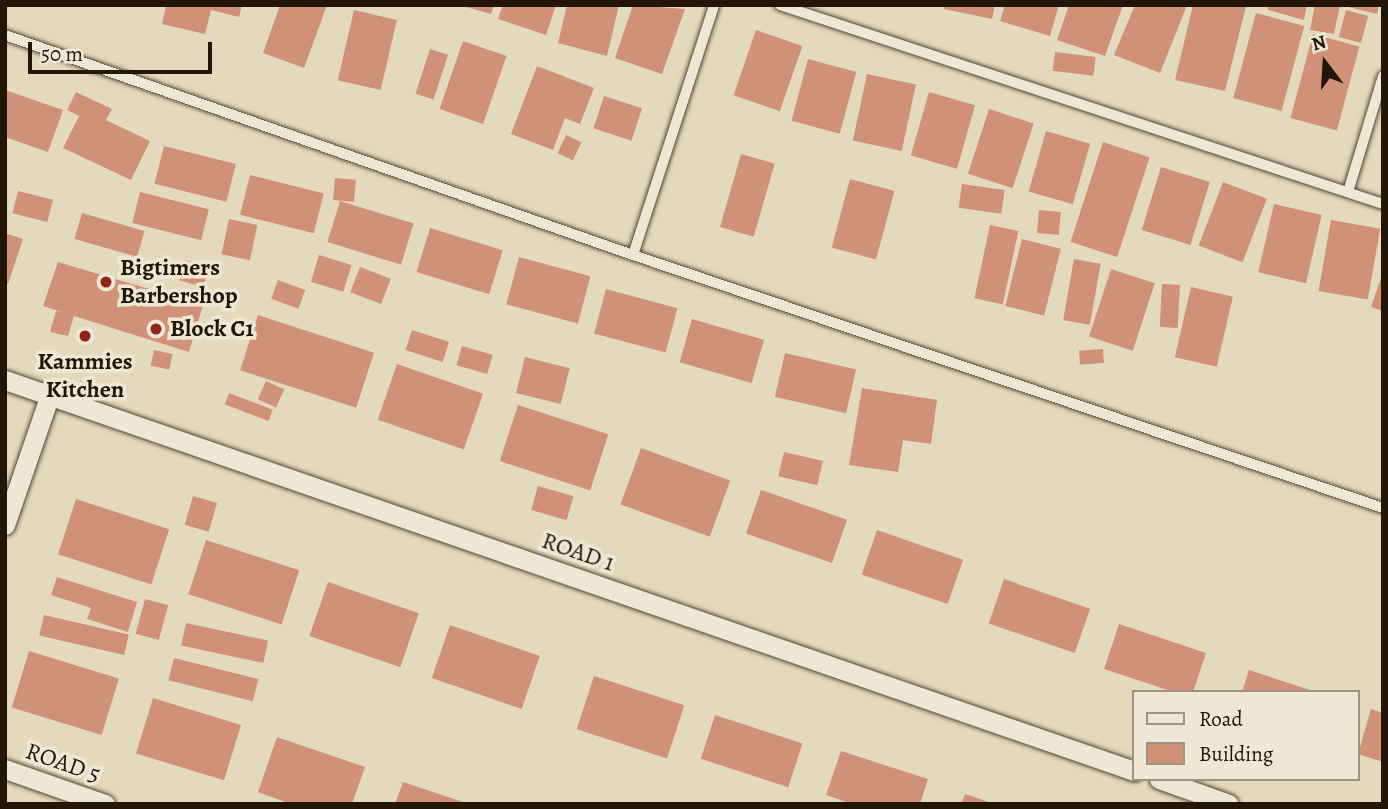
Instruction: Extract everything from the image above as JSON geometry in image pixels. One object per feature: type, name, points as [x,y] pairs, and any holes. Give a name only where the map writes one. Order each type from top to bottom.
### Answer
[{"type":"street","name":"ROAD 1","points":[[5,380],[1132,770]]},
{"type":"street","points":[[5,525],[51,394]]},
{"type":"street","name":"ROAD 5","points":[[5,769],[105,804]]},
{"type":"street","points":[[1164,781],[1229,804]]},
{"type":"lane","points":[[633,255],[714,5]]},
{"type":"lane","points":[[780,5],[1383,204]]},
{"type":"lane","points":[[5,35],[633,255],[1383,508]]},
{"type":"lane","points":[[1348,192],[1383,76]]},
{"type":"building","points":[[166,5],[242,5],[239,17],[211,10],[205,34],[162,24]]},
{"type":"building","points":[[280,5],[327,5],[304,68],[263,53]]},
{"type":"building","points":[[459,5],[494,5],[491,14]]},
{"type":"building","points":[[503,5],[556,5],[546,35],[498,19]]},
{"type":"building","points":[[567,5],[619,5],[607,56],[558,43]]},
{"type":"building","points":[[633,5],[685,9],[662,74],[615,58]]},
{"type":"building","points":[[945,5],[995,5],[992,19],[944,9]]},
{"type":"building","points":[[1005,5],[1059,5],[1050,36],[1000,21]]},
{"type":"building","points":[[1069,5],[1123,5],[1105,56],[1057,40]]},
{"type":"building","points":[[1135,5],[1187,5],[1160,73],[1114,55]]},
{"type":"building","points":[[1193,5],[1246,6],[1225,91],[1175,80]]},
{"type":"building","points":[[1269,5],[1307,5],[1304,20],[1268,10]]},
{"type":"building","points":[[1315,5],[1340,5],[1334,34],[1310,30]]},
{"type":"building","points":[[1340,5],[1379,5],[1377,14]]},
{"type":"building","points":[[354,10],[397,20],[381,90],[338,80]]},
{"type":"building","points":[[1346,10],[1368,16],[1361,43],[1339,37]]},
{"type":"building","points":[[1256,13],[1304,26],[1282,111],[1233,98]]},
{"type":"building","points":[[756,30],[802,46],[780,111],[734,95]]},
{"type":"building","points":[[1313,34],[1359,46],[1337,130],[1290,118]]},
{"type":"building","points":[[463,41],[506,56],[483,124],[440,109]]},
{"type":"building","points":[[430,49],[448,55],[434,100],[415,94]]},
{"type":"building","points":[[1055,52],[1096,57],[1093,76],[1053,71]]},
{"type":"building","points":[[808,59],[856,72],[840,134],[791,121]]},
{"type":"building","points":[[537,66],[594,88],[580,124],[565,118],[553,150],[511,134]]},
{"type":"building","points":[[867,74],[916,84],[902,151],[853,141]]},
{"type":"building","points":[[5,90],[63,110],[48,152],[5,137]]},
{"type":"building","points":[[76,92],[112,109],[106,120],[150,141],[131,180],[63,148],[79,116],[67,110]]},
{"type":"building","points":[[929,92],[975,105],[957,169],[911,155]]},
{"type":"building","points":[[604,96],[642,108],[632,141],[593,128]]},
{"type":"building","points":[[989,109],[1034,124],[1013,188],[968,174]]},
{"type":"building","points":[[1046,131],[1090,144],[1073,204],[1029,192]]},
{"type":"building","points":[[566,135],[581,142],[573,160],[558,153]]},
{"type":"building","points":[[1103,142],[1150,157],[1117,257],[1071,242]]},
{"type":"building","points":[[164,146],[236,164],[226,202],[155,184]]},
{"type":"building","points":[[741,154],[775,164],[754,237],[720,227]]},
{"type":"building","points":[[1161,167],[1210,182],[1190,245],[1142,230]]},
{"type":"building","points":[[250,175],[324,193],[314,233],[240,215]]},
{"type":"building","points":[[335,178],[356,180],[354,202],[333,200]]},
{"type":"building","points":[[850,179],[894,191],[876,259],[832,248]]},
{"type":"building","points":[[1223,182],[1267,199],[1243,262],[1199,245]]},
{"type":"building","points":[[962,184],[1005,190],[1001,214],[959,208]]},
{"type":"building","points":[[18,191],[53,200],[47,222],[12,213]]},
{"type":"building","points":[[140,192],[209,209],[201,240],[132,223]]},
{"type":"building","points":[[340,201],[414,224],[401,265],[327,242]]},
{"type":"building","points":[[1274,204],[1322,215],[1306,283],[1258,272]]},
{"type":"building","points":[[1039,210],[1061,212],[1059,235],[1037,233]]},
{"type":"building","points":[[82,213],[144,231],[137,257],[75,239]]},
{"type":"building","points":[[229,219],[257,225],[250,260],[222,254]]},
{"type":"building","points":[[1331,220],[1380,229],[1368,300],[1318,291]]},
{"type":"building","points":[[990,225],[1018,231],[1003,304],[974,298]]},
{"type":"building","points":[[430,228],[503,250],[489,294],[417,272]]},
{"type":"building","points":[[5,233],[23,239],[8,284],[5,283]]},
{"type":"building","points":[[1022,239],[1061,249],[1044,316],[1005,306]]},
{"type":"building","points":[[319,255],[352,265],[343,292],[311,282]]},
{"type":"building","points":[[519,257],[590,276],[578,323],[506,304]]},
{"type":"building","points":[[1074,259],[1101,264],[1090,325],[1063,320]]},
{"type":"building","points":[[185,260],[209,267],[203,287],[179,280]]},
{"type":"building","name":"Block C1","points":[[58,262],[203,305],[189,352],[74,316],[68,336],[50,332],[56,311],[65,313],[43,306]]},
{"type":"building","points":[[360,267],[391,279],[381,304],[350,292]]},
{"type":"building","points":[[1111,269],[1155,283],[1133,351],[1089,337]]},
{"type":"building","points":[[1383,272],[1383,311],[1371,307]]},
{"type":"building","points":[[278,280],[305,290],[298,309],[271,299]]},
{"type":"building","points":[[1162,284],[1180,285],[1178,328],[1160,327]]},
{"type":"building","points":[[1191,287],[1233,297],[1217,367],[1175,357]]},
{"type":"building","points":[[606,289],[677,308],[666,353],[594,333]]},
{"type":"building","points":[[258,315],[374,353],[356,408],[240,370]]},
{"type":"building","points":[[692,319],[764,340],[752,383],[680,362]]},
{"type":"building","points":[[412,330],[449,342],[443,362],[406,350]]},
{"type":"building","points":[[462,346],[493,355],[487,374],[456,365]]},
{"type":"building","points":[[1103,349],[1104,363],[1080,365],[1079,351]]},
{"type":"building","points":[[154,350],[173,354],[169,370],[151,366]]},
{"type":"building","points":[[785,353],[856,369],[846,413],[775,397]]},
{"type":"building","points":[[525,357],[570,368],[561,404],[516,393]]},
{"type":"building","points":[[397,364],[483,394],[464,449],[378,420]]},
{"type":"building","points":[[266,381],[284,389],[276,407],[258,399]]},
{"type":"building","points":[[862,388],[937,400],[931,444],[903,440],[898,472],[849,465]]},
{"type":"building","points":[[229,393],[273,410],[269,421],[225,404]]},
{"type":"building","points":[[518,405],[608,434],[590,490],[500,461]]},
{"type":"building","points":[[641,448],[730,480],[710,537],[620,504]]},
{"type":"building","points":[[784,452],[823,461],[817,485],[778,476]]},
{"type":"building","points":[[538,486],[574,496],[567,520],[531,510]]},
{"type":"building","points":[[761,490],[847,520],[832,563],[746,533]]},
{"type":"building","points":[[193,496],[217,503],[209,532],[185,525]]},
{"type":"building","points":[[76,499],[169,529],[151,584],[58,554]]},
{"type":"building","points":[[877,530],[963,560],[948,604],[862,574]]},
{"type":"building","points":[[206,540],[299,570],[282,624],[188,594]]},
{"type":"building","points":[[57,577],[137,602],[128,632],[87,619],[91,608],[51,595]]},
{"type":"building","points":[[1004,579],[1090,609],[1075,653],[989,623]]},
{"type":"building","points":[[328,582],[419,613],[400,667],[309,636]]},
{"type":"building","points":[[145,599],[168,605],[159,640],[136,634]]},
{"type":"building","points":[[44,615],[129,635],[124,655],[39,635]]},
{"type":"building","points":[[186,623],[268,640],[263,663],[181,645]]},
{"type":"building","points":[[1119,624],[1206,653],[1194,690],[1168,690],[1104,669]]},
{"type":"building","points":[[450,625],[540,656],[522,709],[432,678]]},
{"type":"building","points":[[29,651],[119,678],[102,735],[12,707]]},
{"type":"building","points":[[174,658],[258,679],[253,701],[168,680]]},
{"type":"building","points":[[1249,670],[1310,690],[1243,690]]},
{"type":"building","points":[[594,676],[684,705],[667,759],[577,729]]},
{"type":"building","points":[[153,698],[241,725],[224,780],[136,753]]},
{"type":"building","points":[[1371,709],[1383,713],[1383,762],[1360,755]]},
{"type":"building","points":[[715,715],[802,743],[788,787],[701,759]]},
{"type":"building","points":[[277,737],[365,767],[352,804],[291,804],[258,792]]},
{"type":"building","points":[[841,751],[928,779],[920,804],[852,804],[826,795]]},
{"type":"building","points":[[403,782],[466,803],[466,804],[395,804]]},
{"type":"building","points":[[965,794],[992,803],[992,804],[961,804]]},
{"type":"place","name":"Bigtimers Barbershop","points":[[106,282]]},
{"type":"place","name":"Block C1","points":[[156,329]]},
{"type":"place","name":"Kammies Kitchen","points":[[85,336]]}]
